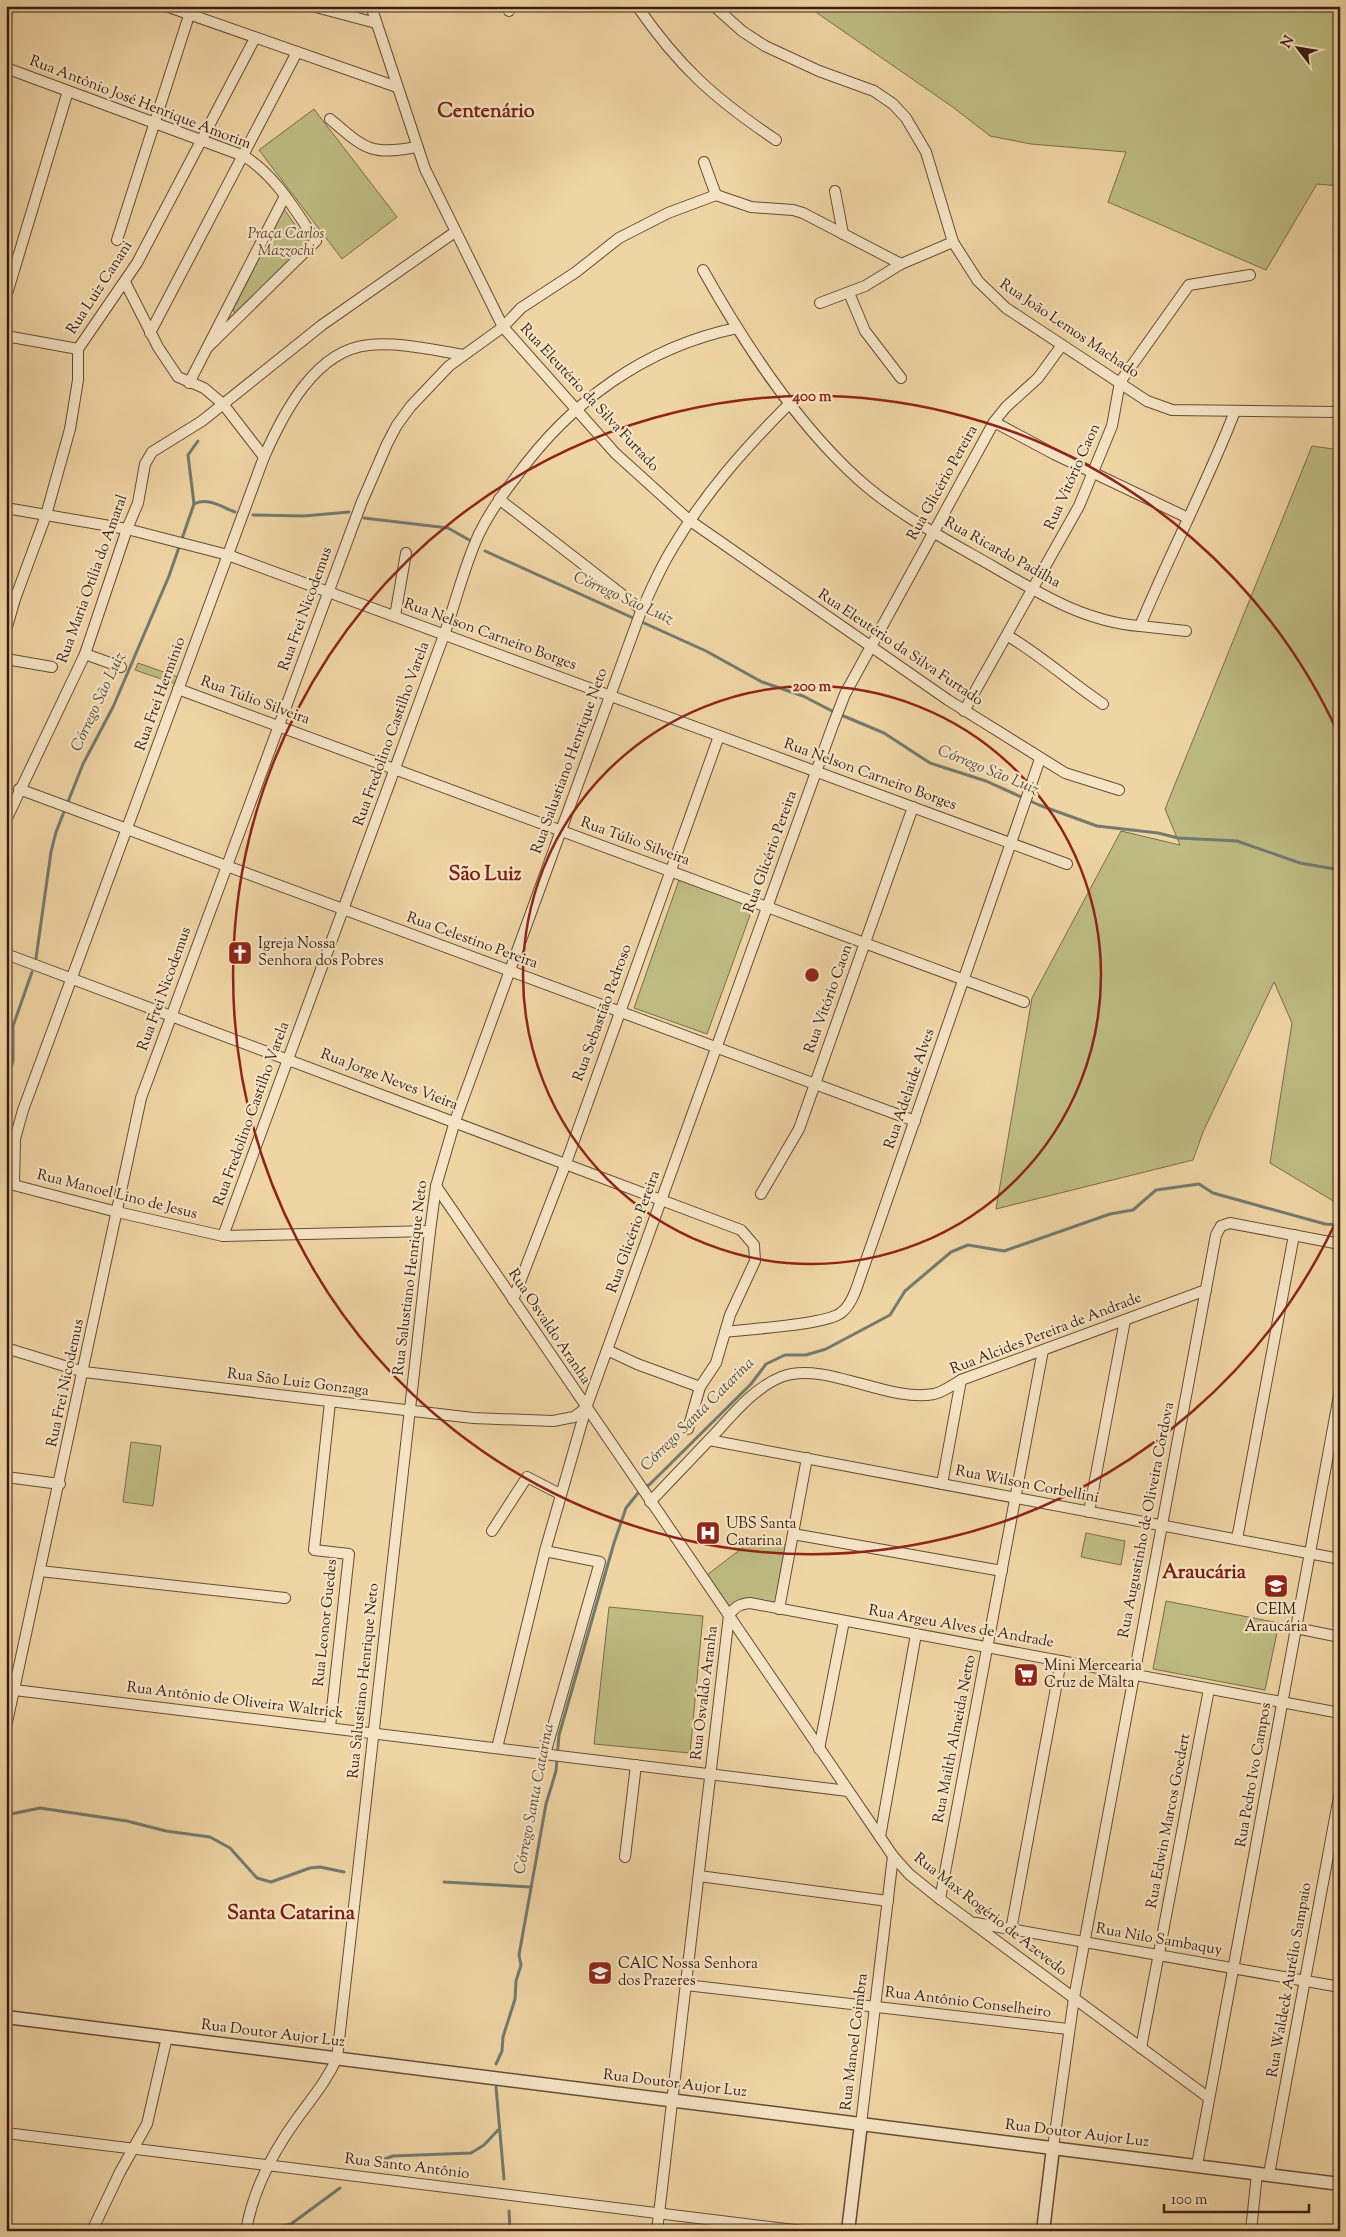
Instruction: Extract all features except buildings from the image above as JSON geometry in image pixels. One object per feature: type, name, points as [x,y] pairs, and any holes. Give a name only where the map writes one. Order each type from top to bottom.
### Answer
[{"type":"street","points":[[166,6],[191,10],[255,38],[397,88]]},
{"type":"street","points":[[312,6],[376,23]]},
{"type":"street","name":"Rua Eleutério da Silva Furtado","points":[[371,6],[416,147],[455,232],[503,327],[622,459],[690,520],[964,711],[1040,759],[1076,778],[1119,790]]},
{"type":"street","points":[[637,6],[689,73],[724,103],[776,140]]},
{"type":"street","name":"Rua João Lemos Machado","points":[[714,6],[742,31],[765,46],[819,71],[874,91],[893,104],[906,118],[926,152],[953,242],[967,267],[991,296],[1147,401],[1165,408],[1340,412]]},
{"type":"street","points":[[117,240],[191,10]]},
{"type":"street","name":"Rua Luiz Canani","points":[[6,630],[12,606],[46,515],[76,404],[78,349],[125,282],[255,38]]},
{"type":"street","points":[[150,333],[297,52]]},
{"type":"street","name":"Rua Antônio José Henrique Amorim","points":[[6,68],[244,156],[263,169],[285,196],[316,241],[208,347]]},
{"type":"street","points":[[6,297],[68,91]]},
{"type":"street","points":[[330,119],[357,141],[374,150],[393,151],[416,147]]},
{"type":"street","points":[[704,162],[716,195],[750,207],[798,212],[901,264]]},
{"type":"street","points":[[835,191],[843,234]]},
{"type":"street","name":"Rua Frei Nicodemus","points":[[6,1727],[10,1689],[60,1484],[141,1098],[361,504],[394,432],[411,406],[428,386],[464,355],[503,327],[521,308],[576,272],[619,238],[668,213],[716,195]]},
{"type":"street","points":[[190,384],[285,196]]},
{"type":"street","name":"Rua Maria Otília do Amaral","points":[[6,820],[19,789],[85,654],[127,528],[138,503],[146,464],[152,452],[195,426],[329,320],[455,232]]},
{"type":"street","points":[[820,303],[849,293],[901,264],[953,242]]},
{"type":"street","name":"Rua Ricardo Padilha","points":[[703,270],[737,328],[790,403],[817,437],[858,480],[906,516],[1033,590],[1102,621],[1186,631]]},
{"type":"street","name":"Rua Vitório Caon","points":[[964,711],[1008,636],[1094,473],[1112,426],[1120,382],[1189,285],[1250,276]]},
{"type":"street","points":[[125,282],[150,333],[178,377],[190,384],[204,388],[223,404],[264,457]]},
{"type":"street","points":[[849,293],[865,331],[901,378]]},
{"type":"street","name":"Rua Fredolino Castilho Varela","points":[[223,1236],[479,536],[499,499],[545,439],[575,408],[609,382],[653,357],[693,339],[737,328]]},
{"type":"street","points":[[6,336],[78,349]]},
{"type":"street","name":"Rua Frei Hermínio","points":[[10,1184],[18,1123],[264,457],[282,420],[310,378],[344,353],[368,345],[384,345],[464,355]]},
{"type":"street","name":"Rua Glicério Pereira","points":[[497,1748],[545,1551],[586,1408],[841,705],[870,647],[994,422],[1006,407],[1038,378],[1062,345]]},
{"type":"street","name":"Rua Salustiano Henrique Neto","points":[[337,2058],[436,1186],[455,1121],[641,612],[671,550],[690,520],[731,466],[790,403]]},
{"type":"street","points":[[1140,626],[1188,518],[1214,468],[1236,411]]},
{"type":"street","points":[[994,422],[1188,518]]},
{"type":"street","points":[[499,499],[641,612]]},
{"type":"street","name":"Rua Nelson Carneiro Borges","points":[[6,508],[127,528],[228,555],[1067,864]]},
{"type":"street","points":[[395,616],[402,588],[406,553]]},
{"type":"street","points":[[1008,636],[1034,651],[1076,686],[1103,704]]},
{"type":"street","points":[[85,654],[121,667]]},
{"type":"street","points":[[6,659],[52,666]]},
{"type":"street","name":"Rua Túlio Silveira","points":[[178,689],[1024,1002]]},
{"type":"street","name":"Rua Sebastião Pedroso","points":[[513,1300],[566,1163],[719,736]]},
{"type":"street","name":"Rua Adelaide Alves","points":[[725,1332],[825,1320],[842,1313],[848,1305],[862,1275],[1040,759]]},
{"type":"street","name":"Rua Celestino Pereira","points":[[19,789],[915,1121]]},
{"type":"street","name":"Rua Vitório Caon","points":[[761,1194],[796,1136],[913,807]]},
{"type":"street","name":"Rua Jorge Neves Vieira","points":[[6,954],[172,1014],[741,1230],[754,1245],[755,1261],[736,1301],[725,1332]]},
{"type":"street","name":"Rua Manoel Lino de Jesus","points":[[10,1184],[117,1212],[223,1236],[430,1231]]},
{"type":"street","name":"Rua Osvaldo Aranha","points":[[436,1186],[637,1484],[729,1616],[657,2231]]},
{"type":"street","name":"Rua Augustinho de Oliveira Córdova","points":[[1053,2148],[1068,2029],[1216,1235],[1221,1226],[1230,1223],[1294,1235]]},
{"type":"street","points":[[1237,1539],[1294,1235],[1340,1244]]},
{"type":"street","name":"Rua Alcides Pereira de Andrade","points":[[648,1500],[753,1395],[782,1377],[798,1373],[923,1395],[936,1394],[961,1380],[1206,1290]]},
{"type":"street","points":[[1089,1512],[1124,1320]]},
{"type":"street","points":[[688,1429],[700,1387],[716,1363],[725,1332]]},
{"type":"street","name":"Rua São Luiz Gonzaga","points":[[6,1348],[84,1372],[410,1412],[505,1421],[553,1421],[574,1417],[586,1408]]},
{"type":"street","points":[[607,1350],[637,1364],[700,1387]]},
{"type":"street","name":"Rua Mailth Almeida Netto","points":[[940,1899],[1043,1350]]},
{"type":"street","points":[[942,1484],[961,1380]]},
{"type":"street","name":"Rua Pedro Ivo Campos","points":[[1197,2165],[1340,1390]]},
{"type":"street","name":"Rua Leonor Guedes","points":[[330,1402],[314,1550],[349,1554],[330,1727]]},
{"type":"street","name":"Rua Wilson Corbellini","points":[[709,1440],[1340,1559]]},
{"type":"street","points":[[779,1609],[807,1458]]},
{"type":"street","points":[[6,1477],[60,1484]]},
{"type":"street","points":[[492,1531],[527,1477],[560,1494]]},
{"type":"street","points":[[793,1534],[1002,1571]]},
{"type":"street","points":[[545,1551],[600,1562],[549,1754]]},
{"type":"street","points":[[40,1571],[286,1598]]},
{"type":"street","name":"Rua Argeu Alves de Andrade","points":[[729,1616],[741,1604],[750,1603],[1340,1713]]},
{"type":"street","name":"Rua Max Rogério de Azevedo","points":[[729,1616],[893,1856],[909,1874],[972,1923],[1209,2098]]},
{"type":"street","points":[[819,1749],[844,1621]]},
{"type":"street","points":[[1296,1628],[1340,1637]]},
{"type":"street","points":[[880,1837],[916,1634]]},
{"type":"street","points":[[1011,1930],[1061,1661]]},
{"type":"street","name":"Rua Antônio de Oliveira Waltrick","points":[[10,1689],[848,1791]]},
{"type":"street","name":"Rua Edwin Marcos Goedert","points":[[1141,2048],[1209,1689]]},
{"type":"street","points":[[624,1857],[636,1765]]},
{"type":"street","name":"Rua Waldeck Aurélio Sampaio","points":[[1250,2231],[1305,1980],[1340,1791]]},
{"type":"street","name":"Rua Manoel Coimbra","points":[[848,2231],[893,1856]]},
{"type":"street","points":[[699,1876],[888,1900]]},
{"type":"street","name":"Rua Nilo Sambaquy","points":[[972,1923],[1340,1987]]},
{"type":"street","name":"Rua Antônio Conselheiro","points":[[686,1985],[1068,2029]]},
{"type":"street","name":"Rua Doutor Aujor Luz","points":[[6,2017],[1340,2184]]},
{"type":"street","points":[[92,2231],[147,2124],[167,2037]]},
{"type":"street","points":[[246,2231],[252,2203],[268,2165],[298,2117],[325,2081],[337,2058]]},
{"type":"street","name":"Rua Santo Antônio","points":[[6,2133],[803,2231]]},
{"type":"street","points":[[1043,2231],[1053,2148]]},
{"type":"green space","points":[[807,6],[1340,6],[1340,186],[1317,184],[1266,270],[1108,202],[1126,152],[1031,144],[990,136],[954,108]]},
{"type":"green space","points":[[314,109],[397,217],[342,259],[259,150]]},
{"type":"green space","name":"Praça Carlos Mazzochi","points":[[284,209],[308,243],[238,313],[235,313],[233,310]]},
{"type":"green space","points":[[1312,446],[1340,450],[1340,1003],[1334,1009],[1340,1009],[1340,1205],[1270,1163],[1292,1023],[1274,982],[1203,1132],[1193,1160],[996,1209],[1032,998],[1121,831],[1180,845],[1165,809]]},
{"type":"green space","points":[[138,663],[178,677],[176,684],[135,670]]},
{"type":"green space","points":[[679,880],[753,907],[707,1034],[634,1008]]},
{"type":"green space","points":[[131,1442],[161,1446],[153,1506],[123,1502]]},
{"type":"green space","points":[[1086,1533],[1125,1541],[1121,1565],[1081,1557]]},
{"type":"green space","points":[[754,1539],[791,1546],[779,1609],[750,1603],[729,1615],[703,1578]]},
{"type":"green space","points":[[1166,1601],[1279,1623],[1265,1690],[1153,1669]]},
{"type":"green space","points":[[609,1607],[703,1616],[690,1753],[594,1744]]},
{"type":"waterway","points":[[194,504],[188,455],[198,441]]},
{"type":"waterway","name":"Córrego São Luiz","points":[[36,958],[51,852],[56,832],[83,764],[113,707],[169,576],[194,504],[209,502],[235,512]]},
{"type":"waterway","name":"Córrego São Luiz","points":[[253,515],[304,516],[349,512]]},
{"type":"waterway","name":"Córrego São Luiz","points":[[364,518],[448,528],[471,541]]},
{"type":"waterway","name":"Córrego São Luiz","points":[[485,551],[706,651],[762,682],[803,696],[834,712],[884,733],[930,763],[986,781],[1039,805],[1097,826],[1158,833],[1178,838],[1237,841],[1300,863],[1340,870]]},
{"type":"waterway","name":"Córrego São Luiz","points":[[6,1084],[13,1061],[13,1026],[32,972]]},
{"type":"waterway","name":"Córrego Santa Catarina","points":[[496,2064],[502,2051],[503,2037],[515,1999],[516,1981],[521,1965],[519,1955],[546,1804],[556,1771],[559,1735],[614,1543],[626,1508],[642,1488],[649,1485],[751,1384],[766,1364],[785,1355],[806,1355],[826,1349],[890,1315],[905,1291],[951,1252],[968,1245],[1004,1251],[1110,1214],[1133,1210],[1156,1190],[1199,1184],[1213,1193],[1325,1224],[1340,1225]]},
{"type":"waterway","points":[[6,1815],[40,1808],[127,1821],[166,1831],[210,1837],[230,1848],[257,1878],[271,1882],[310,1868],[320,1867],[344,1872]]},
{"type":"waterway","points":[[444,1882],[531,1887]]},
{"type":"waterway","name":"Córrego Santa Catarina","points":[[496,2087],[504,2179]]},
{"type":"waterway","points":[[376,2162],[393,2156],[471,2153],[484,2145],[498,2130]]},
{"type":"waterway","points":[[260,2231],[291,2224],[340,2188]]},
{"type":"waterway","name":"Córrego Santa Catarina","points":[[509,2211],[510,2231]]},
{"type":"place","name":"Igreja Nossa Senhora dos Pobres","points":[[240,953]]},
{"type":"place","name":"UBS Santa Catarina","points":[[708,1533]]},
{"type":"place","name":"CEIM Araucária","points":[[1276,1586]]},
{"type":"place","name":"Mini Mercearia Cruz de Malta","points":[[1026,1675]]},
{"type":"place","name":"CAIC Nossa Senhora dos Prazeres","points":[[600,1973]]},
{"type":"district","name":"Centenário","points":[[486,112]]},
{"type":"district","name":"São Luiz","points":[[485,875]]},
{"type":"district","name":"Araucária","points":[[1204,1573]]},
{"type":"district","name":"Santa Catarina","points":[[291,1914]]}]
